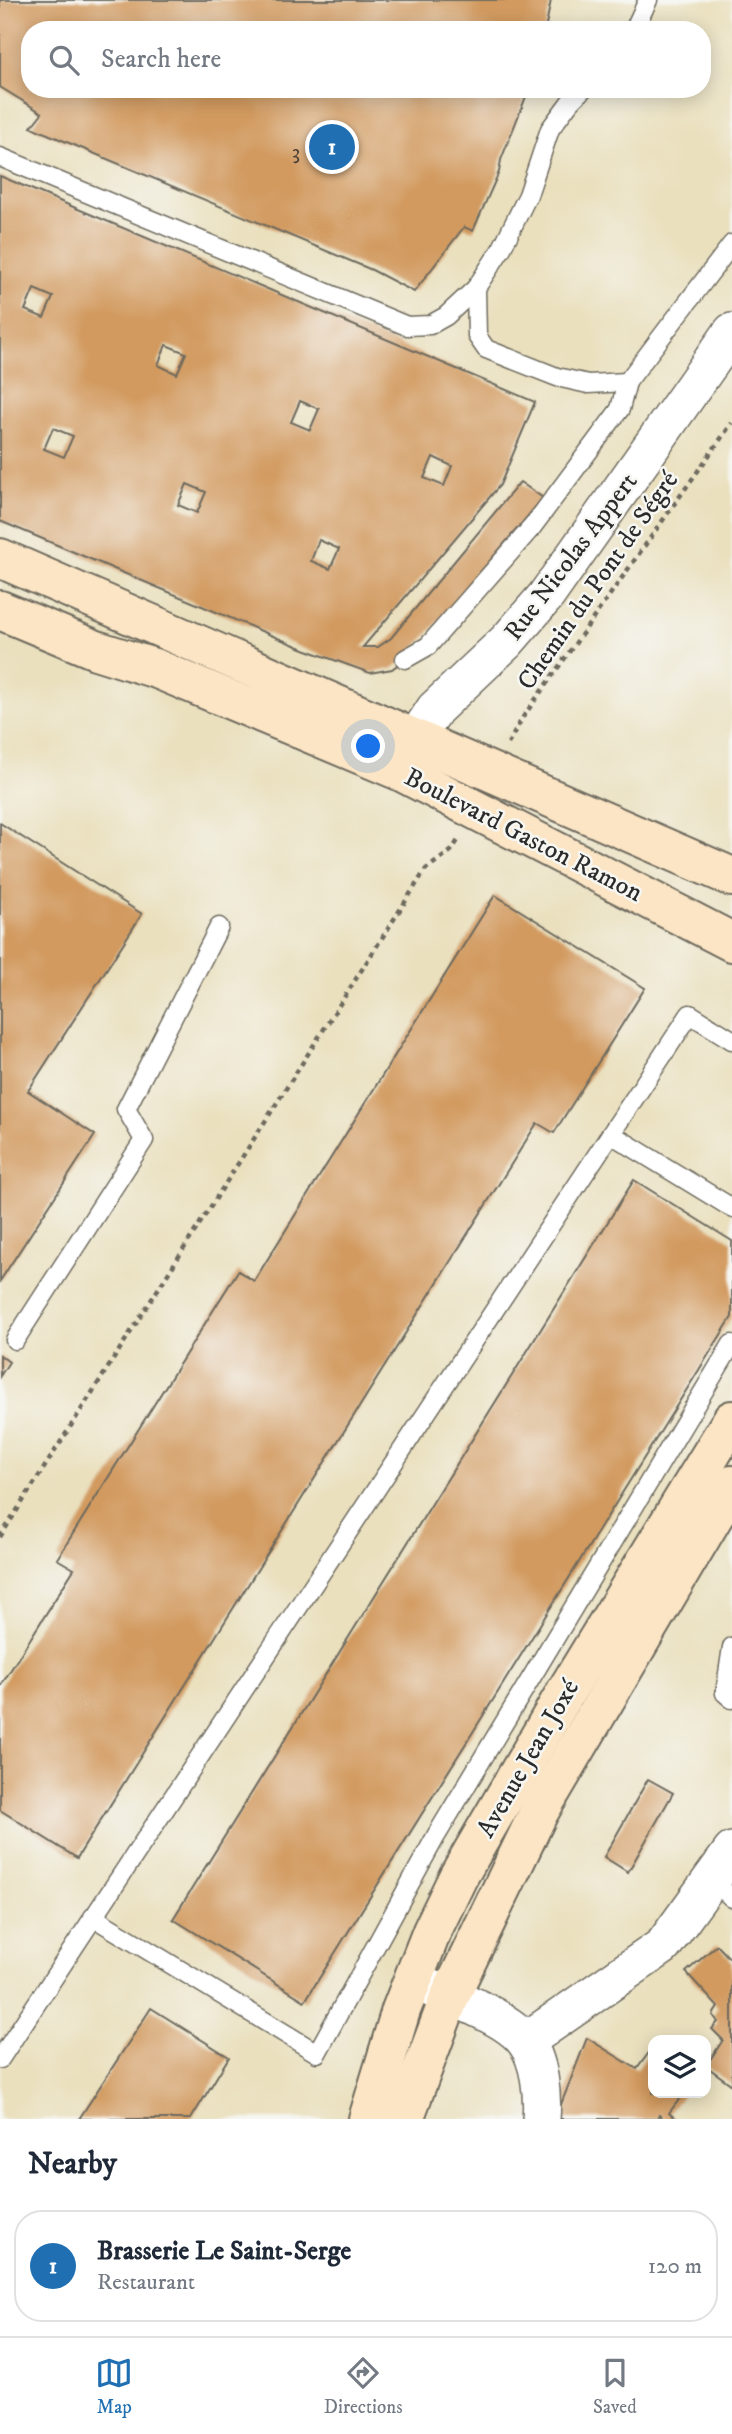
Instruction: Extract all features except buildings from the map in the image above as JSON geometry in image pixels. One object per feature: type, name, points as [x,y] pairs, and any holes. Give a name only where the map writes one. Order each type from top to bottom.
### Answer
[{"type":"main road","name":"Boulevard Gaston Ramon","points":[[0,558],[409,755],[732,942]]},
{"type":"main road","name":"Boulevard Gaston Ramon","points":[[0,610],[96,650],[409,755],[732,877]]},
{"type":"main road","name":"Avenue Jean Joxé","points":[[368,2119],[401,2010],[458,1877],[492,1816],[732,1420]]},
{"type":"main road","name":"Avenue Jean Joxé","points":[[404,2119],[450,1996],[539,1812],[732,1485]]},
{"type":"street","name":"Rue Nicolas Appert","points":[[409,755],[435,709],[507,641],[546,596],[732,332]]},
{"type":"street","points":[[526,2041],[663,1946],[725,1876]]},
{"type":"street","points":[[412,1981],[450,1996],[511,2028],[526,2041],[541,2092],[541,2119]]},
{"type":"lane","points":[[638,21],[648,0]]},
{"type":"lane","points":[[0,157],[407,326],[430,325],[446,316],[476,288],[502,248],[528,195],[550,129],[574,98]]},
{"type":"lane","points":[[405,659],[428,646],[533,526],[620,409],[627,382],[732,244]]},
{"type":"lane","points":[[476,288],[477,336],[486,349],[557,377],[589,384],[627,382]]},
{"type":"lane","points":[[15,1340],[144,1140],[126,1109],[219,927]]},
{"type":"lane","points":[[0,2059],[690,1014],[732,1040]]},
{"type":"lane","points":[[611,1134],[732,1208]]},
{"type":"lane","points":[[93,1917],[317,2053],[436,1836],[732,1344]]},
{"type":"lane","points":[[732,1647],[725,1693],[732,1699]]},
{"type":"path","name":"Chemin du Pont de Ségré","points":[[503,753],[523,718],[732,423]]},
{"type":"path","points":[[0,1537],[426,869],[451,851],[465,830]]},
{"type":"place","name":"Brasserie Le Saint-Serge","points":[[332,147]]}]
